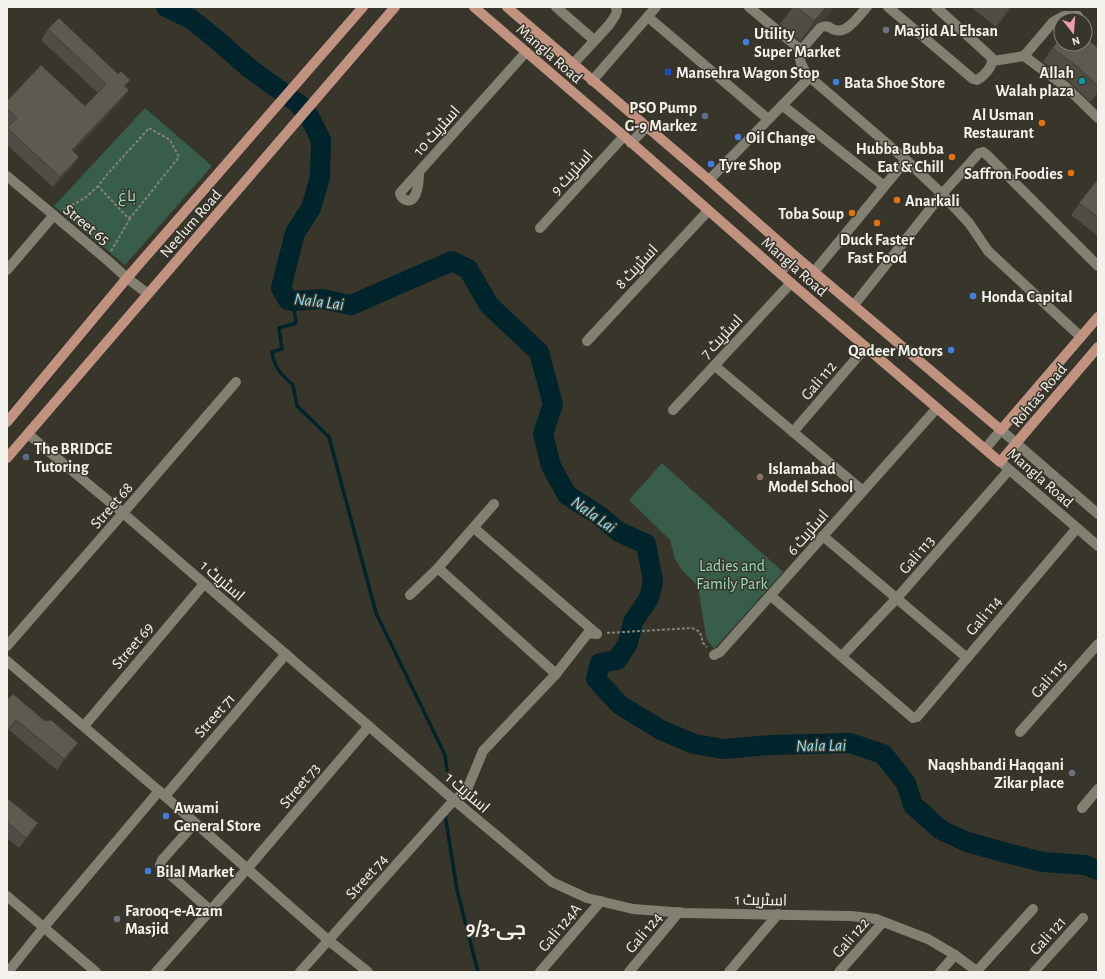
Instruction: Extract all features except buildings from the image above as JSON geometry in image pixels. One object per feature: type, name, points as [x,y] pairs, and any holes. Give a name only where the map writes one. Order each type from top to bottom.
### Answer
[{"type":"main road","name":"Neelum Road","points":[[7,422],[127,278],[363,7]]},
{"type":"main road","name":"Neelum Road","points":[[7,458],[395,7]]},
{"type":"main road","name":"Mangla Road","points":[[474,7],[791,283],[1000,462]]},
{"type":"main road","name":"Mangla Road","points":[[507,7],[709,180],[795,256],[1001,430]]},
{"type":"main road","name":"Rohtas Road","points":[[1001,430],[1098,317]]},
{"type":"main road","name":"Rohtas Road","points":[[1000,462],[1098,347]]},
{"type":"street","points":[[556,7],[594,40]]},
{"type":"street","points":[[573,64],[615,16],[617,12],[616,7]]},
{"type":"street","points":[[592,81],[656,7]]},
{"type":"street","points":[[749,7],[801,50]]},
{"type":"street","points":[[867,7],[849,27],[841,31],[834,30],[829,26],[820,28],[801,50],[799,58],[809,78],[906,160],[942,194],[969,223],[988,251],[1081,337]]},
{"type":"street","points":[[888,7],[973,79],[977,80],[980,78],[992,64],[993,60]]},
{"type":"street","points":[[936,7],[993,60]]},
{"type":"street","points":[[648,16],[768,119]]},
{"type":"street","points":[[993,60],[1024,56],[1053,22]]},
{"type":"street","name":"اسٹریٹ 10","points":[[419,172],[418,188],[414,198],[405,200],[401,197],[400,193],[526,52]]},
{"type":"street","points":[[1024,56],[1066,87],[1098,118]]},
{"type":"street","points":[[709,180],[809,78]]},
{"type":"street","points":[[782,105],[884,186]]},
{"type":"street","name":"اسٹریٹ 9","points":[[540,228],[628,140],[646,127]]},
{"type":"street","points":[[854,305],[942,194],[976,155],[983,152],[1098,266]]},
{"type":"street","points":[[814,272],[906,160]]},
{"type":"street","name":"Street 65","points":[[7,176],[127,278],[148,294]]},
{"type":"street","name":"اسٹریٹ 8","points":[[587,341],[708,211]]},
{"type":"street","points":[[7,270],[54,216]]},
{"type":"street","points":[[780,273],[795,256]]},
{"type":"street","name":"اسٹریٹ 7","points":[[673,410],[791,283]]},
{"type":"street","name":"Gali 112","points":[[793,432],[866,346]]},
{"type":"street","points":[[715,366],[863,491]]},
{"type":"street","name":"Street 68","points":[[7,646],[236,382]]},
{"type":"street","name":"اسٹریٹ 6","points":[[714,656],[720,652],[771,596],[937,408]]},
{"type":"street","points":[[985,449],[1001,430]]},
{"type":"street","name":"Mangla Road","points":[[1001,430],[1098,514]]},
{"type":"street","name":"اسٹریٹ 1","points":[[28,434],[286,654],[454,800],[552,882],[587,898],[633,909],[679,912],[851,916],[876,919],[928,939],[955,955],[978,972]]},
{"type":"street","name":"Mangla Road","points":[[1000,462],[1098,546]]},
{"type":"street","name":"Gali 113","points":[[842,656],[897,598],[1008,470]]},
{"type":"street","points":[[410,595],[438,568],[494,504]]},
{"type":"street","points":[[474,528],[597,634]]},
{"type":"street","name":"Gali 114","points":[[842,656],[910,716],[913,718],[917,717],[1077,528]]},
{"type":"street","points":[[823,536],[967,658]]},
{"type":"street","points":[[438,568],[556,674]]},
{"type":"street","name":"Street 69","points":[[84,726],[204,584]]},
{"type":"street","points":[[771,596],[842,656]]},
{"type":"street","name":"Street 74","points":[[300,972],[454,800],[466,792],[483,751],[556,674],[588,633],[597,634]]},
{"type":"street","name":"Gali 115","points":[[1020,732],[1098,644]]},
{"type":"street","name":"Street 71","points":[[8,972],[44,927],[286,654]]},
{"type":"street","points":[[7,661],[84,726],[328,940],[368,972]]},
{"type":"street","name":"Street 73","points":[[156,972],[247,869],[369,726]]},
{"type":"street","points":[[1082,808],[1098,789]]},
{"type":"street","points":[[195,823],[162,860],[160,865],[210,910]]},
{"type":"street","points":[[7,896],[96,972]]},
{"type":"street","name":"Gali 124A","points":[[540,972],[601,901]]},
{"type":"street","points":[[978,972],[1033,909]]},
{"type":"street","name":"Gali 124","points":[[629,972],[679,912]]},
{"type":"street","points":[[729,972],[778,914]]},
{"type":"street","name":"Gali 121","points":[[1034,972],[1083,918]]},
{"type":"street","name":"Gali 122","points":[[839,972],[883,922]]},
{"type":"street","points":[[940,972],[955,955]]},
{"type":"path","points":[[54,216],[75,202],[85,198],[98,186],[109,171],[124,154],[134,146],[149,128],[170,140],[179,157],[132,216],[106,259]]},
{"type":"path","points":[[98,186],[128,218],[132,216]]},
{"type":"path","points":[[597,634],[692,628],[700,632],[703,643],[714,656]]},
{"type":"green space","name":"باغ","points":[[145,108],[212,166],[125,265],[54,206]]},
{"type":"green space","name":"Ladies and Family Park","points":[[662,463],[783,572],[714,649],[706,637],[698,586],[682,570],[675,559],[670,540],[629,500]]},
{"type":"waterway","name":"Nala Lai","points":[[166,7],[191,19],[249,68],[299,104],[310,118],[321,140],[320,177],[311,208],[295,233],[281,288],[288,300],[322,299],[351,305],[452,261],[468,269],[489,305],[539,352],[553,404],[543,434],[551,466],[567,495],[600,516],[619,532],[646,544],[653,581],[649,598],[633,622],[628,643],[617,660],[600,663],[596,679],[620,705],[661,730],[694,744],[724,749],[770,745],[850,743],[883,754],[906,783],[913,805],[941,830],[967,842],[1007,853],[1043,862],[1085,865],[1098,870]]},
{"type":"waterway","points":[[293,301],[296,323],[279,328],[282,349],[272,352],[274,362],[285,378],[293,385],[297,406],[329,437],[376,613],[445,755],[447,770]]},
{"type":"waterway","points":[[445,814],[457,890],[478,972]]},
{"type":"place","name":"Masjid AL Ehsan","points":[[886,30]]},
{"type":"place","name":"Utility Super Market","points":[[746,42]]},
{"type":"place","name":"Mansehra Wagon Stop","points":[[668,72]]},
{"type":"place","name":"Allah Walah plaza","points":[[1082,81]]},
{"type":"place","name":"Bata Shoe Store","points":[[836,82]]},
{"type":"place","name":"PSO Pump G-9 Markez","points":[[705,116]]},
{"type":"place","name":"Al Usman Restaurant","points":[[1042,123]]},
{"type":"place","name":"Oil Change","points":[[738,137]]},
{"type":"place","name":"Hubba Bubba Eat & Chill","points":[[952,157]]},
{"type":"place","name":"Tyre Shop","points":[[711,164]]},
{"type":"place","name":"Saffron Foodies","points":[[1071,173]]},
{"type":"place","name":"Anarkali","points":[[897,200]]},
{"type":"place","name":"Toba Soup","points":[[852,213]]},
{"type":"place","name":"Duck Faster Fast Food","points":[[877,223]]},
{"type":"place","name":"Honda Capital","points":[[973,296]]},
{"type":"place","name":"Qadeer Motors","points":[[951,350]]},
{"type":"place","name":"The BRIDGE Tutoring","points":[[26,457]]},
{"type":"place","name":"Islamabad Model School","points":[[760,477]]},
{"type":"place","name":"Naqshbandi Haqqani Zikar place","points":[[1072,773]]},
{"type":"place","name":"Awami General Store","points":[[166,816]]},
{"type":"place","name":"Bilal Market","points":[[148,871]]},
{"type":"place","name":"Farooq-e-Azam Masjid","points":[[117,919]]},
{"type":"district","name":"جی-9/3","points":[[496,928]]}]
